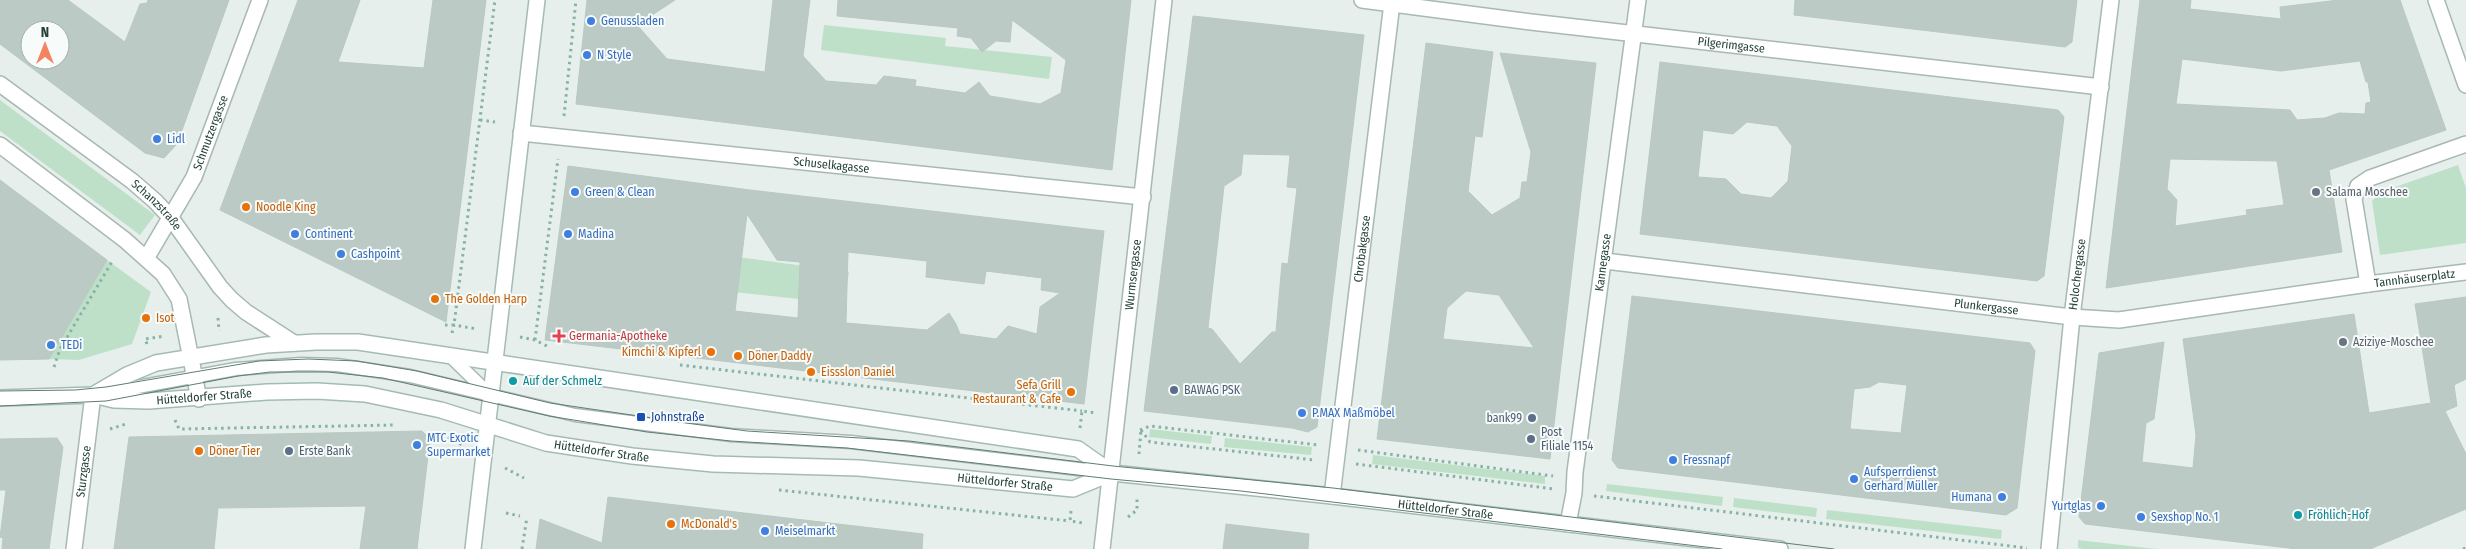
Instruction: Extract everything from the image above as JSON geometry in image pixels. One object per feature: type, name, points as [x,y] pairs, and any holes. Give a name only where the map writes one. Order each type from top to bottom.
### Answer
[{"type":"street","name":"Schmutzergasse","points":[[147,257],[194,177],[260,0]]},
{"type":"street","points":[[473,549],[536,0]]},
{"type":"street","name":"Wurmsergasse","points":[[1102,549],[1164,0]]},
{"type":"street","name":"Pilgerimgasse","points":[[1362,0],[2101,87]]},
{"type":"street","name":"Kannegasse","points":[[1568,524],[1574,493],[1575,472],[1638,0]]},
{"type":"street","name":"Holochergasse","points":[[2049,549],[2072,317],[2111,0]]},
{"type":"street","points":[[2436,0],[2466,85]]},
{"type":"street","name":"Chrobakgasse","points":[[1332,496],[1392,4]]},
{"type":"street","name":"Schanzstraße","points":[[0,84],[132,181],[171,218],[232,300],[246,312],[294,343]]},
{"type":"street","name":"Schuselkagasse","points":[[520,133],[1143,198]]},
{"type":"street","name":"Tannhäuserplatz","points":[[2466,144],[2370,178],[2358,186],[2354,199],[2368,284],[2466,272]]},
{"type":"street","points":[[0,145],[147,257],[163,274],[179,299],[192,357],[198,399]]},
{"type":"street","name":"Plunkergasse","points":[[1604,261],[2072,317],[2119,320],[2368,284]]},
{"type":"street","name":"Hütteldorfer Straße","points":[[93,395],[127,375],[156,363],[266,345],[358,342],[1078,450],[1112,473],[1332,496],[1733,546],[1780,549]]},
{"type":"street","name":"Hütteldorfer Straße","points":[[0,398],[93,395],[114,400],[143,401],[198,399],[275,392],[317,391],[365,394],[441,410],[546,443],[587,451],[695,462],[859,468],[1073,489],[1112,473]]},
{"type":"street","name":"Sturzgasse","points":[[74,549],[93,395]]},
{"type":"lane","points":[[449,355],[490,395]]},
{"type":"lane","name":"Hütteldorfer Straße","points":[[93,395],[195,376],[263,366],[337,365],[410,376],[575,415],[731,435],[851,442],[1112,473]]},
{"type":"path","points":[[445,325],[454,325],[495,0]]},
{"type":"path","points":[[536,340],[576,0]]},
{"type":"path","points":[[480,120],[495,122]]},
{"type":"path","points":[[54,367],[60,349],[125,240]]},
{"type":"path","points":[[673,364],[1082,410]]},
{"type":"path","points":[[770,489],[1070,521]]},
{"type":"path","points":[[1574,493],[2028,548]]},
{"type":"path","points":[[506,513],[520,516]]},
{"type":"path","points":[[522,549],[527,517]]},
{"type":"green space","points":[[824,25],[946,38],[945,46],[1052,57],[1049,79],[821,50]]},
{"type":"green space","points":[[0,100],[155,215],[140,235],[0,131]]},
{"type":"green space","points":[[2458,165],[2466,188],[2466,243],[2380,255],[2372,201],[2381,192]]},
{"type":"green space","points":[[655,246],[849,272],[847,285],[799,282],[799,299],[715,290]]},
{"type":"green space","points":[[107,260],[151,292],[132,344],[79,360],[49,359]]},
{"type":"green space","points":[[1150,429],[1212,436],[1211,444],[1149,437]]},
{"type":"green space","points":[[1225,438],[1312,447],[1311,455],[1224,447]]},
{"type":"green space","points":[[1373,455],[1545,476],[1545,484],[1372,464]]},
{"type":"green space","points":[[1607,484],[1723,497],[1722,506],[1606,491]]},
{"type":"green space","points":[[1734,498],[1817,508],[1816,517],[1733,507]]},
{"type":"green space","points":[[1827,510],[2002,530],[2001,539],[1826,519]]},
{"type":"green space","points":[[2078,540],[2156,549],[2083,549],[2078,548]]},
{"type":"building","points":[[0,0],[68,0],[125,42],[140,4],[147,3],[148,0],[229,0],[177,144],[164,158],[145,153],[35,70],[70,70],[70,20],[20,20],[20,59],[0,44]]},
{"type":"building","points":[[298,0],[360,0],[338,62],[424,68],[433,0],[486,0],[446,322],[220,210]]},
{"type":"building","points":[[587,0],[675,0],[637,25],[667,59],[765,72],[773,0],[810,0],[803,56],[826,81],[876,85],[884,76],[916,80],[915,86],[965,93],[979,82],[990,96],[1040,104],[1061,93],[1066,60],[1012,20],[1010,42],[996,41],[982,52],[971,38],[957,36],[958,28],[837,16],[838,0],[1131,0],[1112,170],[576,104]]},
{"type":"building","points":[[1795,0],[2077,0],[2072,42],[2065,47],[1794,15]]},
{"type":"building","points":[[2140,0],[2191,0],[2190,9],[2281,19],[2280,7],[2339,0],[2400,0],[2446,130],[2329,170],[2342,252],[2106,288]],"holes":[[[2182,59],[2281,71],[2360,61],[2366,82],[2368,82],[2371,102],[2366,103],[2365,114],[2339,113],[2325,118],[2297,120],[2290,110],[2176,104]],[[2170,159],[2277,161],[2284,205],[2246,210],[2247,215],[2175,226],[2177,200],[2167,189]]]},
{"type":"building","points":[[1193,16],[1364,35],[1317,427],[1308,432],[1292,428],[1144,411]],"holes":[[[1243,154],[1290,155],[1287,187],[1297,188],[1288,264],[1282,263],[1276,332],[1272,332],[1240,364],[1212,329],[1208,328],[1224,186],[1241,175]]]},
{"type":"building","points":[[1426,43],[1493,52],[1482,137],[1475,136],[1468,191],[1492,215],[1520,198],[1522,182],[1527,182],[1531,152],[1500,53],[1596,63],[1550,459],[1377,439]],"holes":[[[1466,291],[1499,295],[1534,348],[1443,339],[1447,308]]]},
{"type":"building","points":[[1660,62],[2058,110],[2064,117],[2044,276],[2037,281],[1640,234]],"holes":[[[1747,122],[1777,126],[1792,146],[1788,181],[1771,198],[1741,194],[1726,179],[1698,177],[1703,130],[1733,134]]]},
{"type":"building","points":[[568,166],[750,190],[1104,231],[1084,404],[545,340]],"holes":[[[747,214],[777,260],[800,262],[798,318],[735,311]],[[848,252],[927,261],[926,277],[984,284],[986,271],[1042,278],[1041,290],[1060,293],[1040,307],[1037,334],[1008,326],[996,339],[960,334],[949,313],[927,330],[846,323]]]},
{"type":"building","points":[[0,180],[107,260],[49,359],[0,360]]},
{"type":"building","points":[[1632,296],[2030,343],[2035,351],[2017,508],[2006,515],[1618,468],[1612,460]],"holes":[[[1879,382],[1907,385],[1901,433],[1850,429],[1854,389],[1870,387]]]},
{"type":"building","points":[[2466,297],[2466,379],[2454,385],[2457,406],[2445,411],[2466,454],[2466,509],[2370,549],[2297,549],[2085,524],[2079,517],[2099,353],[2164,342],[2154,419],[2146,423],[2142,462],[2193,468],[2196,435],[2183,339],[2354,314],[2369,413],[2431,403],[2415,304]]},
{"type":"building","points":[[422,431],[430,439],[417,549],[360,549],[366,506],[218,508],[214,549],[114,549],[129,437]]},
{"type":"building","points":[[57,438],[63,447],[49,549],[2,549],[3,538],[0,537],[6,490],[0,490],[0,439]]},
{"type":"building","name":"Meiselmarkt","points":[[608,497],[923,534],[922,549],[536,549],[540,519],[602,543]]},
{"type":"building","points":[[1226,524],[1309,534],[1308,549],[1223,549]]},
{"type":"tram line","points":[[0,391],[75,390],[106,387],[259,361],[308,359],[357,361],[417,371],[550,403],[747,431],[909,441],[1113,466],[1333,488],[1834,549]]},
{"type":"tram line","points":[[0,406],[106,401],[238,376],[270,372],[328,372],[383,378],[549,416],[647,432],[731,441],[847,448],[1111,479],[1241,491],[1722,549]]},
{"type":"place","name":"Genussladen","points":[[591,21]]},
{"type":"place","name":"N Style","points":[[587,55]]},
{"type":"place","name":"Lidl","points":[[157,139]]},
{"type":"place","name":"Green & Clean","points":[[575,192]]},
{"type":"place","name":"Salama Moschee","points":[[2316,192]]},
{"type":"place","name":"Noodle King","points":[[246,207]]},
{"type":"place","name":"Continent","points":[[295,234]]},
{"type":"place","name":"Madina","points":[[568,234]]},
{"type":"place","name":"Cashpoint","points":[[341,254]]},
{"type":"place","name":"The Golden Harp","points":[[435,299]]},
{"type":"place","name":"Isot","points":[[146,318]]},
{"type":"place","name":"Germania-Apotheke","points":[[559,336]]},
{"type":"place","name":"Aziziye-Moschee","points":[[2343,342]]},
{"type":"place","name":"TEDi","points":[[51,345]]},
{"type":"place","name":"Kimchi & Kipferl","points":[[711,352]]},
{"type":"place","name":"Döner Daddy","points":[[738,356]]},
{"type":"place","name":"Eissslon Daniel","points":[[811,372]]},
{"type":"place","name":"Auf der Schmelz","points":[[513,381]]},
{"type":"place","name":"BAWAG PSK","points":[[1174,390]]},
{"type":"place","name":"Sefa Grill Restaurant & Cafe","points":[[1071,392]]},
{"type":"place","name":"P.MAX Maßmöbel","points":[[1302,413]]},
{"type":"place","name":"Johnstraße","points":[[641,417]]},
{"type":"place","name":"bank99","points":[[1532,418]]},
{"type":"place","name":"Post Filiale 1154","points":[[1531,439]]},
{"type":"place","name":"MTC Exotic Supermarket","points":[[417,445]]},
{"type":"place","name":"Döner Tier","points":[[199,451]]},
{"type":"place","name":"Erste Bank","points":[[289,451]]},
{"type":"place","name":"Fressnapf","points":[[1673,460]]},
{"type":"place","name":"Aufsperrdienst Gerhard Müller","points":[[1854,479]]},
{"type":"place","name":"Humana","points":[[2002,497]]},
{"type":"place","name":"Yurtglas","points":[[2101,506]]},
{"type":"place","name":"Fröhlich-Hof","points":[[2298,515]]},
{"type":"place","name":"Sexshop No. 1","points":[[2141,517]]},
{"type":"place","name":"McDonald's","points":[[671,524]]},
{"type":"place","name":"Meiselmarkt","points":[[765,531]]}]
